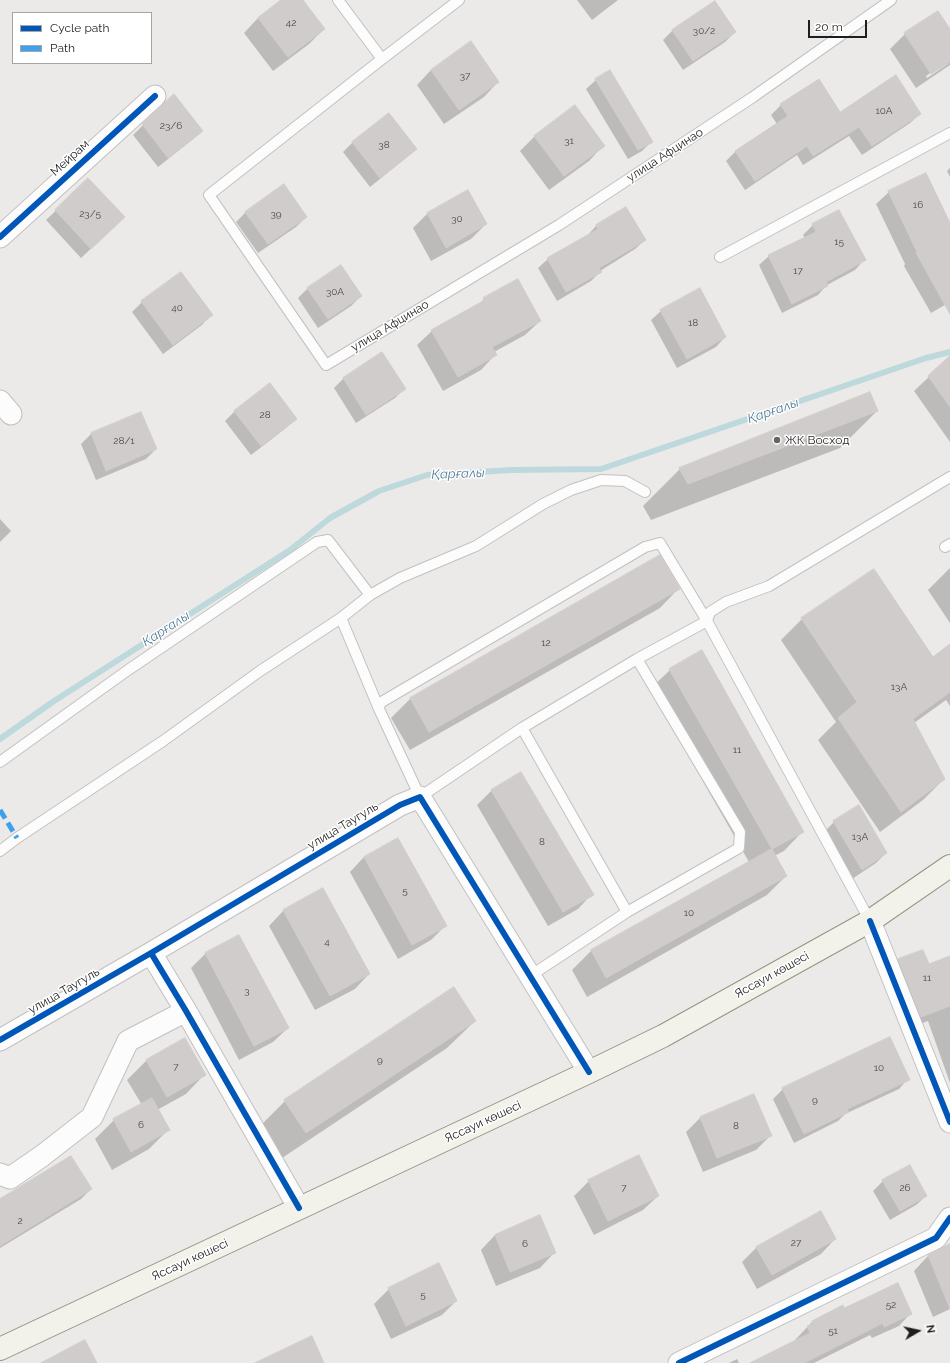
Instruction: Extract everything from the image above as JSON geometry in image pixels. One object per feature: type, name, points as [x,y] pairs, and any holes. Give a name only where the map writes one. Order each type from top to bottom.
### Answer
[{"type":"main road","name":"Яссауи көшесі","points":[[0,1349],[663,1036],[870,921],[950,866]]},
{"type":"street","name":"Мейрам","points":[[0,237],[155,96]]},
{"type":"street","points":[[420,796],[589,1072]]},
{"type":"street","name":"улица Таугуль","points":[[0,1040],[151,953],[400,805],[420,796]]},
{"type":"street","points":[[870,921],[950,1122]]},
{"type":"street","points":[[151,953],[186,1010],[299,1208]]},
{"type":"street","points":[[0,1174],[10,1178],[42,1156],[92,1117],[128,1041],[186,1010]]},
{"type":"street","points":[[679,1363],[936,1238],[950,1218]]},
{"type":"lane","points":[[338,0],[382,59]]},
{"type":"lane","name":"улица Афцинао","points":[[459,0],[209,195],[326,365],[558,226],[753,97],[891,0]]},
{"type":"lane","points":[[720,257],[950,133]]},
{"type":"lane","points":[[341,618],[379,708],[420,796],[522,728],[638,659],[707,621],[710,612],[726,602],[769,586],[950,477]]},
{"type":"lane","points":[[0,851],[341,618],[370,595],[400,578],[476,546],[543,504],[571,490],[601,480],[625,480],[644,492]]},
{"type":"lane","points":[[0,762],[128,670],[317,542],[328,540],[370,595]]},
{"type":"lane","points":[[379,708],[380,703],[645,547],[660,543],[707,621],[870,921]]},
{"type":"lane","points":[[530,976],[628,912],[739,848],[740,832],[638,659]]},
{"type":"lane","points":[[522,728],[628,912]]},
{"type":"building","points":[[281,0],[303,0],[325,29],[288,57],[258,18]]},
{"type":"building","points":[[715,1],[736,32],[693,61],[672,30]]},
{"type":"building","points":[[938,11],[950,29],[950,62],[931,74],[904,33]]},
{"type":"building","points":[[471,41],[499,82],[459,110],[431,70]]},
{"type":"building","points":[[610,70],[653,142],[638,150],[595,79]]},
{"type":"building","points":[[896,75],[921,114],[872,146],[859,127],[813,156],[807,146],[755,181],[735,151],[788,116],[780,104],[819,79],[840,112]]},
{"type":"building","points":[[174,94],[203,131],[168,158],[142,124]]},
{"type":"building","points":[[575,105],[605,146],[564,176],[534,136]]},
{"type":"building","points":[[389,113],[417,149],[380,178],[352,142]]},
{"type":"building","points":[[926,173],[950,223],[950,314],[916,253],[917,252],[888,191]]},
{"type":"building","points":[[88,178],[125,217],[91,249],[55,210]]},
{"type":"building","points":[[284,184],[307,217],[268,244],[245,212]]},
{"type":"building","points":[[468,190],[487,224],[446,248],[427,213]]},
{"type":"building","points":[[626,207],[646,240],[599,268],[602,272],[566,292],[547,258],[598,229],[596,225]]},
{"type":"building","points":[[839,210],[866,260],[826,282],[828,286],[792,304],[768,255],[816,232],[812,224]]},
{"type":"building","points":[[341,265],[362,296],[328,319],[307,288]]},
{"type":"building","points":[[181,272],[213,315],[173,345],[141,301]]},
{"type":"building","points":[[518,279],[541,321],[492,347],[497,355],[458,377],[431,330],[485,300],[483,298]]},
{"type":"building","points":[[700,288],[726,337],[687,359],[660,310]]},
{"type":"building","points":[[382,352],[406,389],[366,415],[343,378]]},
{"type":"building","points":[[950,356],[950,407],[928,376]]},
{"type":"building","points":[[270,383],[297,419],[261,446],[234,411]]},
{"type":"building","name":"ЖК Восход","points":[[870,392],[878,411],[688,484],[679,468]]},
{"type":"building","points":[[141,412],[157,449],[106,471],[91,433]]},
{"type":"building","points":[[660,555],[680,589],[429,732],[410,698]]},
{"type":"building","points":[[874,569],[933,657],[950,644],[950,692],[913,719],[945,779],[901,812],[838,718],[857,702],[801,618]]},
{"type":"building","points":[[702,650],[804,832],[772,849],[669,669]]},
{"type":"building","points":[[521,772],[594,895],[563,912],[491,790]]},
{"type":"building","points":[[859,805],[887,853],[862,870],[833,821]]},
{"type":"building","points":[[398,838],[447,926],[412,945],[364,857]]},
{"type":"building","points":[[772,849],[787,876],[606,978],[591,950]]},
{"type":"building","points":[[323,888],[370,974],[330,996],[283,910]]},
{"type":"building","points":[[239,935],[289,1028],[254,1046],[205,953]]},
{"type":"building","points":[[923,950],[929,964],[950,956],[950,1006],[921,1017],[898,959]]},
{"type":"building","points":[[454,987],[476,1021],[306,1133],[284,1100]]},
{"type":"building","points":[[890,1037],[910,1080],[847,1109],[849,1112],[804,1134],[782,1088]]},
{"type":"building","points":[[185,1038],[206,1075],[167,1097],[146,1060]]},
{"type":"building","points":[[754,1094],[772,1136],[717,1158],[700,1117]]},
{"type":"building","points":[[152,1098],[170,1130],[131,1152],[113,1119]]},
{"type":"building","points":[[639,1155],[659,1196],[608,1221],[588,1180]]},
{"type":"building","points":[[71,1156],[92,1189],[0,1246],[0,1199]]},
{"type":"building","points":[[910,1165],[927,1196],[900,1211],[882,1180]]},
{"type":"building","points":[[821,1211],[836,1239],[772,1275],[756,1247]]},
{"type":"building","points":[[540,1215],[556,1253],[510,1272],[495,1235]]},
{"type":"building","points":[[950,1244],[950,1309],[928,1255]]},
{"type":"building","points":[[439,1263],[457,1301],[406,1326],[388,1288]]},
{"type":"building","points":[[898,1283],[912,1314],[884,1327],[883,1323],[804,1363],[750,1363],[810,1333],[807,1326],[813,1324],[812,1321],[843,1305],[844,1308]]},
{"type":"building","points":[[312,1336],[324,1363],[255,1363]]},
{"type":"building","points":[[85,1340],[97,1363],[41,1363]]},
{"type":"waterway","name":"Қарғалы","points":[[0,739],[54,701],[290,550],[330,518],[379,491],[427,475],[512,470],[601,469],[926,358],[950,352]]},
{"type":"marked path","points":[[0,810],[17,838]]},
{"type":"cycle path","points":[[0,237],[155,96]]},
{"type":"cycle path","points":[[0,1040],[151,953],[400,805],[420,797],[589,1072]]},
{"type":"cycle path","points":[[870,921],[950,1122]]},
{"type":"cycle path","points":[[151,953],[299,1208]]},
{"type":"cycle path","points":[[679,1363],[936,1238],[950,1218]]},
{"type":"place","name":"ЖК Восход","points":[[777,440]]}]
